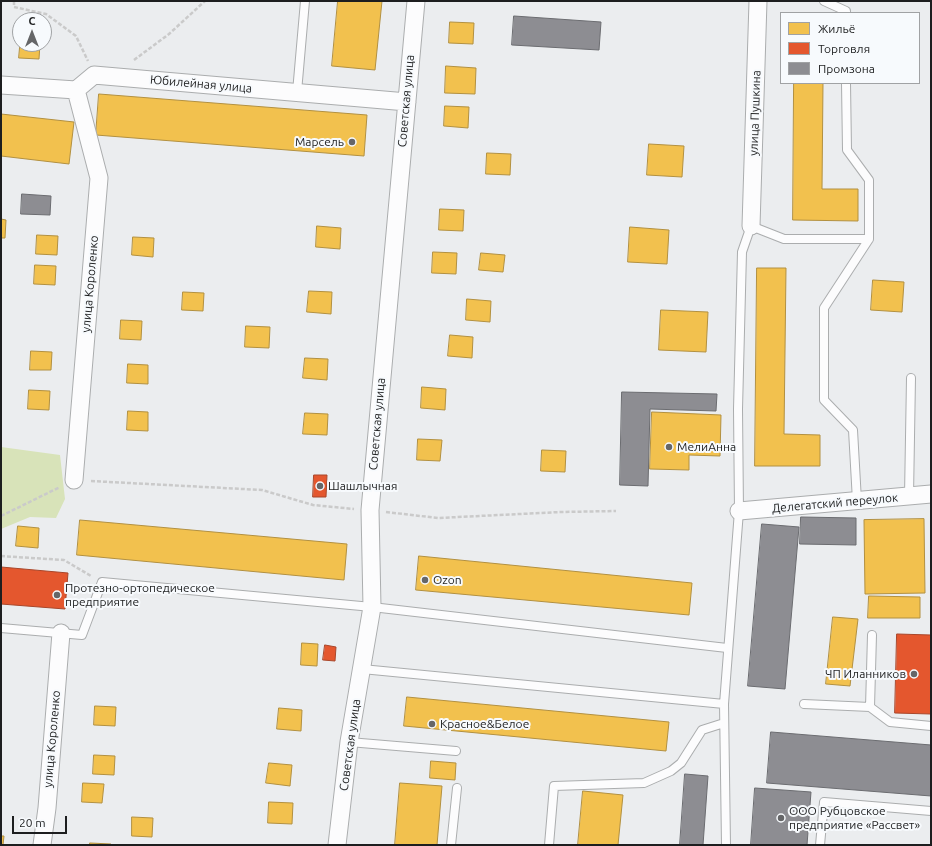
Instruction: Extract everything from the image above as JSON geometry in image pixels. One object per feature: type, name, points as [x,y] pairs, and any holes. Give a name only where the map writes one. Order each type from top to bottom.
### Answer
[{"type":"street","name":"Советская улица","points":[[337,845],[349,742],[372,607],[370,510],[416,1]]},
{"type":"street","name":"улица Пушкина","points":[[751,226],[758,1]]},
{"type":"street","name":"Юбилейная улица","points":[[94,75],[407,102]]},
{"type":"street","points":[[1,85],[76,90],[94,75]]},
{"type":"street","name":"улица Короленко","points":[[74,480],[99,178],[76,90]]},
{"type":"street","name":"Делегатский переулок","points":[[739,511],[931,494]]},
{"type":"street","name":"улица Короленко","points":[[42,845],[47,808],[61,633]]},
{"type":"lane","points":[[297,92],[305,1]]},
{"type":"lane","points":[[824,1],[846,12]]},
{"type":"lane","points":[[846,84],[846,150],[869,180],[869,239],[824,308],[824,400],[853,430],[857,501]]},
{"type":"lane","points":[[726,845],[724,704],[739,511],[738,409],[742,252],[751,226],[784,239],[869,239]]},
{"type":"lane","points":[[909,496],[911,378]]},
{"type":"lane","points":[[1,628],[82,634],[102,582],[372,607],[728,648]]},
{"type":"lane","points":[[870,707],[872,635]]},
{"type":"lane","points":[[362,669],[724,704]]},
{"type":"lane","points":[[804,704],[870,707],[890,722],[931,726]]},
{"type":"lane","points":[[549,845],[554,786],[644,783],[671,770],[681,763],[702,730],[724,722]]},
{"type":"lane","points":[[349,742],[456,751]]},
{"type":"lane","points":[[451,845],[457,788]]},
{"type":"lane","points":[[820,845],[824,802],[931,811]]},
{"type":"path","points":[[14,1],[14,7],[46,14],[76,36],[94,75]]},
{"type":"path","points":[[113,76],[169,34],[205,1]]},
{"type":"path","points":[[1,516],[74,480],[262,490],[313,505],[438,518],[616,511]]},
{"type":"path","points":[[1,556],[64,560],[102,582]]},
{"type":"green space","points":[[1,447],[60,455],[65,499],[56,518],[30,517],[1,529]]},
{"type":"building: Жильё","points":[[338,1],[382,1],[375,70],[332,66]]},
{"type":"building: Жильё","points":[[450,22],[474,23],[473,44],[449,43]]},
{"type":"building: Жильё","points":[[19,52],[39,52],[39,59],[19,58]]},
{"type":"building: Жильё","points":[[446,66],[476,68],[475,94],[445,93]]},
{"type":"building: Жильё","points":[[794,84],[823,84],[822,189],[858,189],[858,221],[793,220]]},
{"type":"building: Жильё","points":[[99,94],[367,115],[364,156],[96,135]]},
{"type":"building: Жильё","points":[[445,106],[469,107],[468,128],[444,126]]},
{"type":"building: Жильё","points":[[1,114],[74,122],[69,164],[1,156]]},
{"type":"building: Жильё","points":[[649,144],[684,146],[682,177],[647,175]]},
{"type":"building: Жильё","points":[[487,153],[511,154],[510,175],[486,174]]},
{"type":"building: Жильё","points":[[440,209],[464,210],[463,231],[439,230]]},
{"type":"building: Жильё","points":[[1,219],[6,220],[5,238],[1,238]]},
{"type":"building: Жильё","points":[[317,226],[341,228],[340,249],[316,247]]},
{"type":"building: Жильё","points":[[630,227],[669,230],[667,264],[628,262]]},
{"type":"building: Жильё","points":[[37,235],[58,236],[57,255],[36,254]]},
{"type":"building: Жильё","points":[[133,237],[154,238],[153,257],[132,255]]},
{"type":"building: Жильё","points":[[433,252],[457,253],[456,274],[432,273]]},
{"type":"building: Жильё","points":[[481,253],[505,255],[503,272],[479,270]]},
{"type":"building: Жильё","points":[[35,265],[56,266],[55,285],[34,284]]},
{"type":"building: Жильё","points":[[757,268],[786,268],[784,434],[820,435],[820,466],[755,466]]},
{"type":"building: Жильё","points":[[873,280],[904,282],[902,312],[871,310]]},
{"type":"building: Жильё","points":[[309,291],[332,292],[331,314],[307,312]]},
{"type":"building: Жильё","points":[[183,292],[204,293],[203,311],[182,310]]},
{"type":"building: Жильё","points":[[467,299],[491,301],[490,322],[466,320]]},
{"type":"building: Жильё","points":[[661,310],[708,312],[706,352],[659,350]]},
{"type":"building: Жильё","points":[[121,320],[142,321],[141,340],[120,339]]},
{"type":"building: Жильё","points":[[246,326],[270,327],[269,348],[245,347]]},
{"type":"building: Жильё","points":[[450,335],[473,337],[472,358],[448,356]]},
{"type":"building: Жильё","points":[[31,351],[52,352],[51,370],[30,370]]},
{"type":"building: Жильё","points":[[305,358],[328,359],[327,380],[303,378]]},
{"type":"building: Жильё","points":[[128,364],[148,365],[148,384],[127,383]]},
{"type":"building: Жильё","points":[[422,387],[446,389],[445,410],[421,408]]},
{"type":"building: Жильё","points":[[29,390],[50,391],[49,410],[28,409]]},
{"type":"building: Жильё","points":[[128,411],[148,412],[148,431],[127,430]]},
{"type":"building: Жильё","points":[[652,412],[721,415],[720,456],[689,455],[689,470],[650,469]]},
{"type":"building: Жильё","points":[[305,413],[328,414],[327,435],[303,434]]},
{"type":"building: Жильё","points":[[418,439],[442,440],[440,461],[417,460]]},
{"type":"building: Жильё","points":[[542,450],[566,451],[565,472],[541,471]]},
{"type":"building: Жильё","points":[[924,519],[925,593],[865,594],[864,520]]},
{"type":"building: Жильё","points":[[80,520],[347,544],[344,580],[77,555]]},
{"type":"building: Жильё","points":[[18,526],[39,528],[38,548],[16,546]]},
{"type":"building: Жильё","points":[[419,556],[692,583],[689,615],[416,590]]},
{"type":"building: Жильё","points":[[869,596],[920,597],[920,618],[868,618]]},
{"type":"building: Жильё","points":[[833,617],[858,619],[850,686],[826,684]]},
{"type":"building: Жильё","points":[[302,643],[318,644],[317,666],[301,665]]},
{"type":"building: Жильё","points":[[407,697],[669,722],[666,751],[404,726]]},
{"type":"building: Жильё","points":[[95,706],[116,707],[115,726],[94,725]]},
{"type":"building: Жильё","points":[[279,708],[302,710],[301,731],[277,729]]},
{"type":"building: Жильё","points":[[94,755],[115,756],[114,775],[93,774]]},
{"type":"building: Жильё","points":[[431,761],[456,763],[455,780],[430,778]]},
{"type":"building: Жильё","points":[[269,763],[292,765],[290,786],[266,783]]},
{"type":"building: Жильё","points":[[83,783],[104,784],[102,803],[82,802]]},
{"type":"building: Жильё","points":[[400,783],[442,786],[437,845],[395,845]]},
{"type":"building: Жильё","points":[[583,791],[623,795],[618,845],[578,845]]},
{"type":"building: Жильё","points":[[269,802],[293,803],[292,824],[268,823]]},
{"type":"building: Жильё","points":[[132,817],[153,818],[152,837],[132,836]]},
{"type":"building: Жильё","points":[[1,836],[4,836],[3,845],[1,845]]},
{"type":"building: Жильё","points":[[90,843],[111,844],[111,845],[90,845]]},
{"type":"building: Торговля","name":"Шашлычная","points":[[314,475],[327,475],[326,497],[313,497]]},
{"type":"building: Торговля","points":[[1,567],[68,573],[65,609],[1,604]]},
{"type":"building: Торговля","name":"ЧП Иланников","points":[[897,634],[931,635],[931,714],[895,713]]},
{"type":"building: Торговля","points":[[325,645],[336,647],[335,661],[323,660]]},
{"type":"building: Промзона","points":[[514,16],[601,22],[599,50],[512,45]]},
{"type":"building: Промзона","points":[[22,194],[51,196],[50,215],[21,214]]},
{"type":"building: Промзона","points":[[622,392],[717,394],[716,411],[650,409],[648,486],[620,485]]},
{"type":"building: Промзона","points":[[801,517],[856,518],[856,545],[800,544]]},
{"type":"building: Промзона","points":[[762,524],[799,527],[785,689],[748,686]]},
{"type":"building: Промзона","points":[[771,732],[931,745],[931,796],[767,783]]},
{"type":"building: Промзона","points":[[685,774],[708,776],[703,845],[680,845]]},
{"type":"building: Промзона","name":"ООО Рубцовское предприятие «Рассвет»","points":[[755,788],[811,792],[807,845],[751,845]]},
{"type":"place","name":"Марсель","points":[[352,142]]},
{"type":"place","name":"МелиАнна","points":[[669,447]]},
{"type":"place","name":"Шашлычная","points":[[320,486]]},
{"type":"place","name":"Ozon","points":[[425,580]]},
{"type":"place","name":"Протезно-ортопедическое предприятие","points":[[57,595]]},
{"type":"place","name":"ЧП Иланников","points":[[914,674]]},
{"type":"place","name":"Красное&Белое","points":[[432,724]]},
{"type":"place","name":"ООО Рубцовское предприятие «Рассвет»","points":[[781,818]]}]
